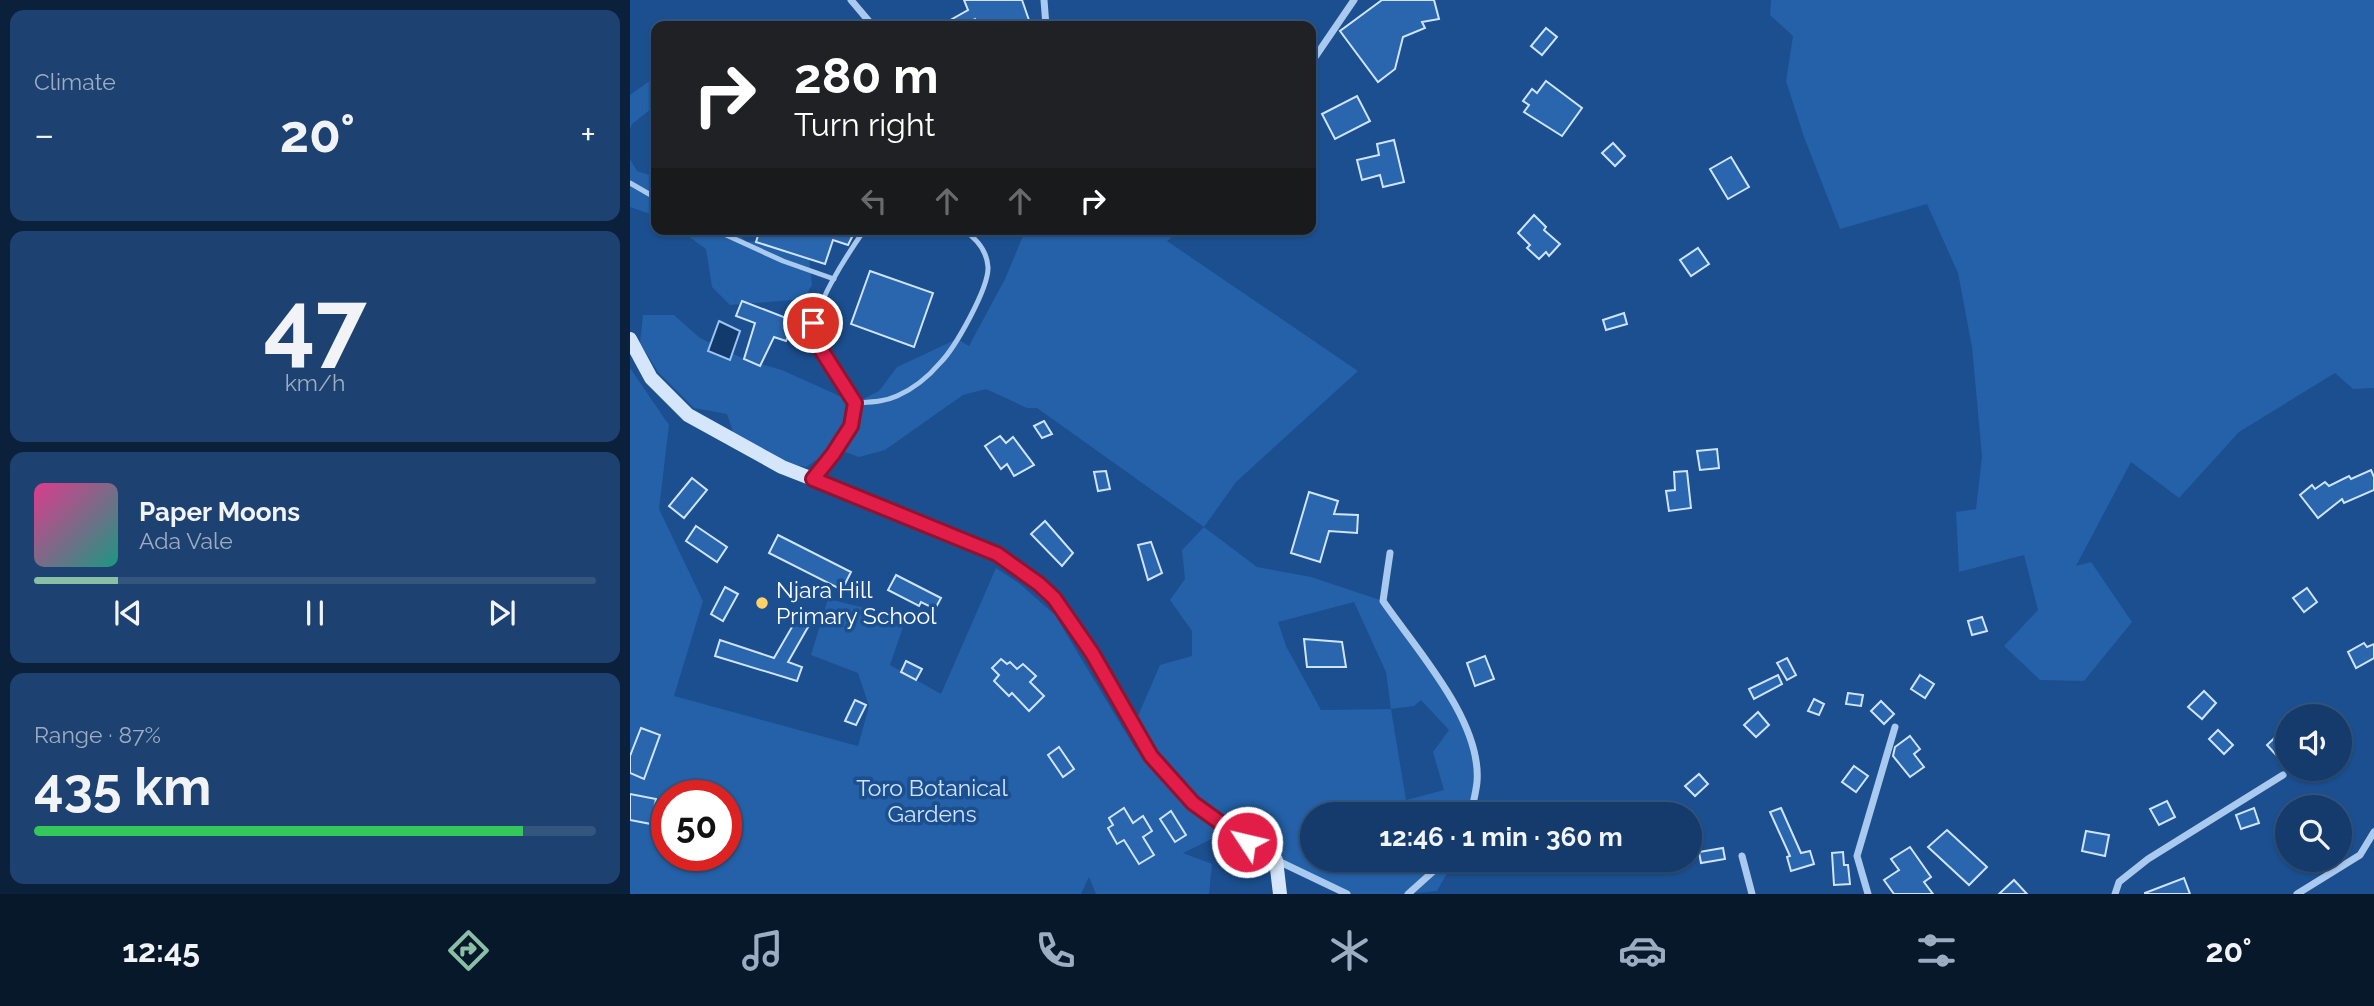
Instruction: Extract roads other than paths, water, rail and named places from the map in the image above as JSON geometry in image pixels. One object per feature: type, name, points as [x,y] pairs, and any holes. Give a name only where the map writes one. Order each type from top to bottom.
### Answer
[{"type":"main road","points":[[630,339],[651,378],[688,415],[782,467],[997,554],[1039,584],[1054,598],[1092,653],[1151,756],[1193,803],[1276,860],[1280,894]]},
{"type":"street","points":[[851,0],[869,21]]},
{"type":"street","points":[[1044,0],[1046,21]]},
{"type":"street","points":[[1316,56],[1354,0]]},
{"type":"street","points":[[1390,552],[1383,601],[1439,677],[1471,736],[1478,780],[1473,802]]},
{"type":"street","points":[[1868,894],[1857,856],[1895,727]]},
{"type":"street","points":[[2115,894],[2119,882],[2148,859],[2275,780]]},
{"type":"street","points":[[2297,894],[2360,855],[2373,837]]},
{"type":"street","points":[[1742,856],[1752,894]]},
{"type":"street","points":[[1276,860],[1347,894]]},
{"type":"street","points":[[1408,894],[1433,872]]},
{"type":"lane","points":[[630,183],[651,195]]},
{"type":"lane","points":[[726,235],[783,261],[834,279]]},
{"type":"lane","points":[[813,479],[851,426],[855,403],[815,340],[813,323],[834,279],[861,235]]},
{"type":"lane","points":[[855,403],[878,402],[917,384],[940,364],[954,345],[978,300],[988,269],[985,254],[970,235]]},
{"type":"place","name":"Njara Hill Primary School","points":[[762,603]]},
{"type":"park label","name":"Toro Botanical Gardens","points":[[932,801]]}]
